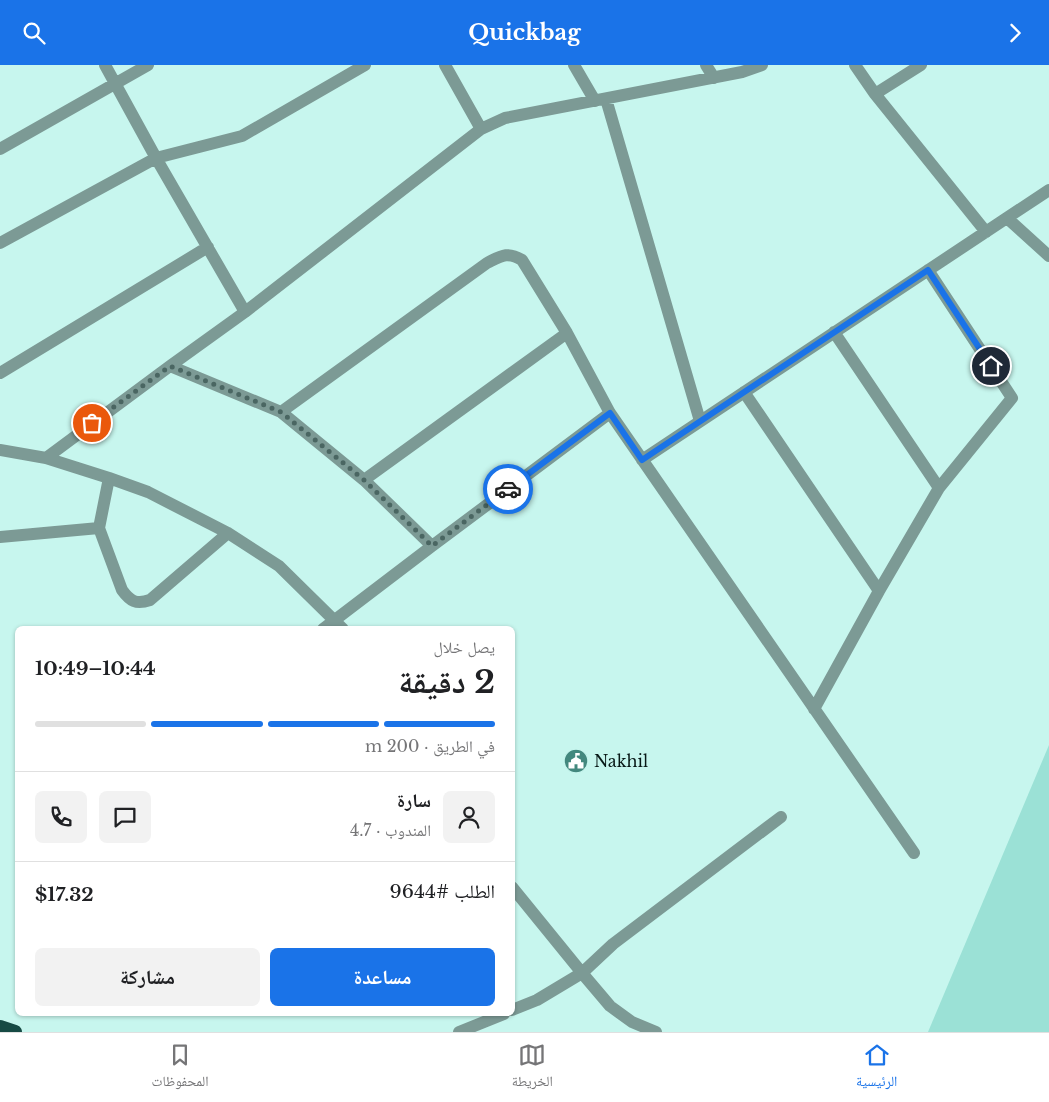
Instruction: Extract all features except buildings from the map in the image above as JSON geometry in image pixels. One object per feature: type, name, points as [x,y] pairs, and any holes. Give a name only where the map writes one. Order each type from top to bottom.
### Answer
[{"type":"highway","points":[[0,1027],[15,1032]]},
{"type":"street","points":[[105,65],[245,312]]},
{"type":"street","points":[[0,149],[148,65]]},
{"type":"street","points":[[0,243],[156,158],[242,136],[365,65]]},
{"type":"street","points":[[445,65],[481,129]]},
{"type":"street","points":[[574,65],[600,100],[700,421]]},
{"type":"street","points":[[706,65],[714,78]]},
{"type":"street","points":[[46,458],[245,312],[481,129],[505,118],[714,78],[742,72],[762,65]]},
{"type":"street","points":[[855,65],[875,95],[986,232]]},
{"type":"street","points":[[875,95],[921,65]]},
{"type":"street","points":[[642,460],[1049,190]]},
{"type":"street","points":[[1006,218],[1049,256]]},
{"type":"street","points":[[0,373],[208,247]]},
{"type":"street","points":[[281,412],[487,263],[501,255],[513,255],[522,260],[567,333],[610,413],[914,853]]},
{"type":"street","points":[[814,709],[879,591],[939,488],[1012,398],[928,270]]},
{"type":"street","points":[[834,332],[939,488]]},
{"type":"street","points":[[364,480],[567,333]]},
{"type":"street","points":[[170,366],[281,412],[364,480],[432,546]]},
{"type":"street","points":[[744,392],[879,591]]},
{"type":"street","points":[[0,449],[46,458],[109,477],[148,492],[228,533],[278,566],[338,624],[432,546],[610,413]]},
{"type":"street","points":[[109,477],[100,528],[122,590],[135,602],[142,603],[150,600],[228,533]]},
{"type":"street","points":[[0,537],[100,528]]},
{"type":"street","points":[[515,1009],[537,1000],[582,973],[613,944],[781,817]]},
{"type":"street","points":[[515,891],[610,1006],[632,1022],[656,1032]]},
{"type":"street","points":[[459,1032],[499,1016]]},
{"type":"green space","points":[[1049,745],[1049,1032],[928,1032]]},
{"type":"way so far","points":[[92,423],[170,366],[281,412],[364,480],[432,546],[508,489]]},
{"type":"place","name":"Nakhil","points":[[576,761]]},
{"type":"route","points":[[508,489],[610,413],[642,460],[928,270],[991,366]]}]
